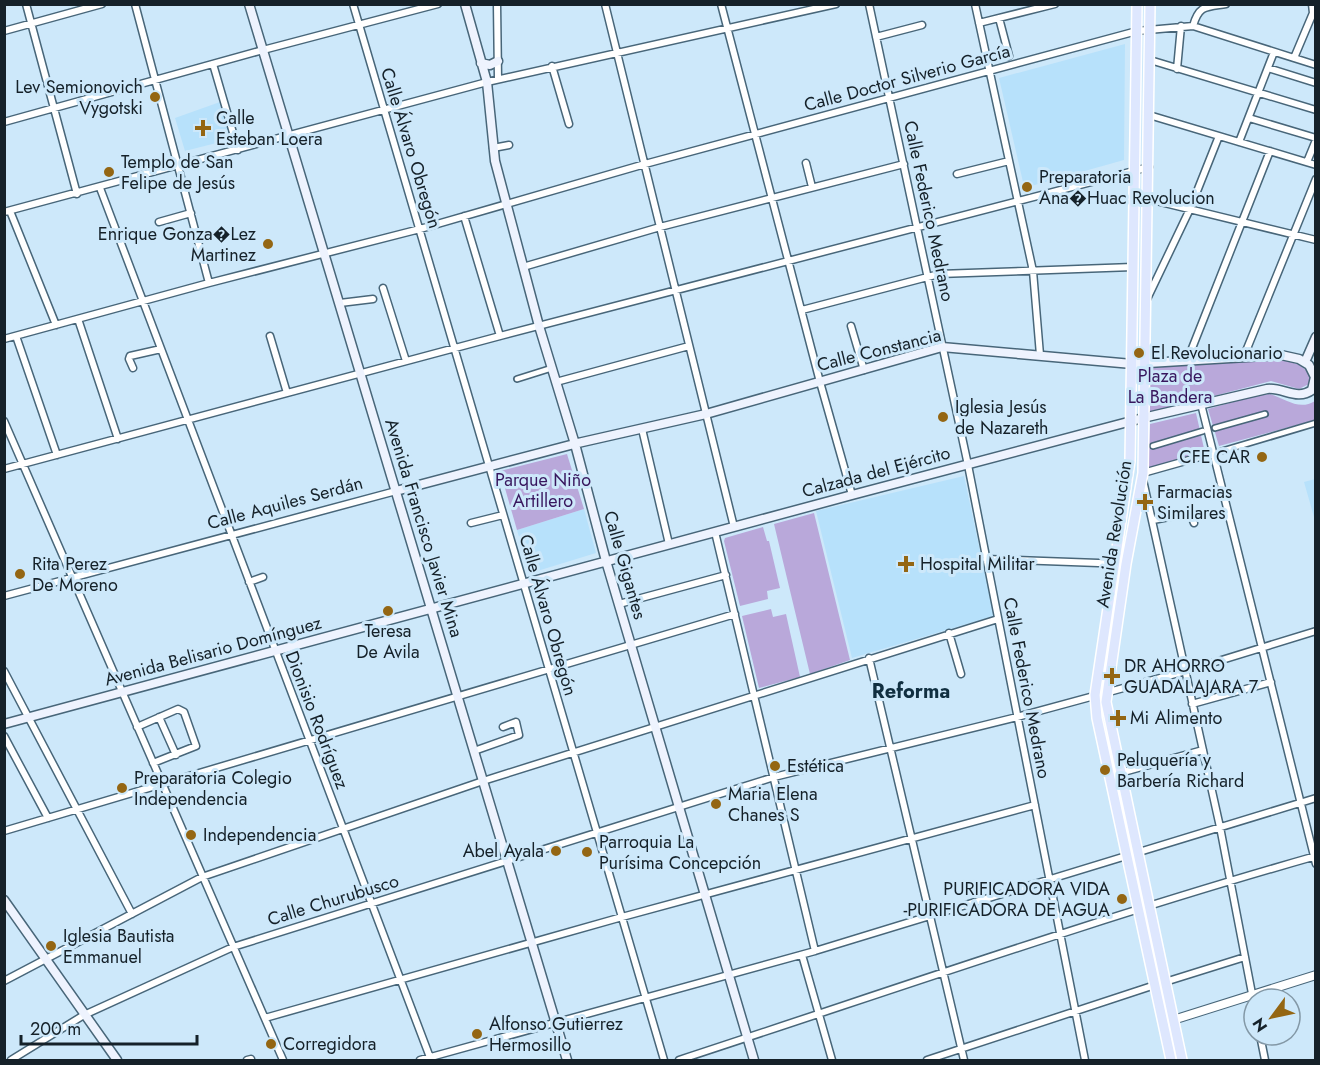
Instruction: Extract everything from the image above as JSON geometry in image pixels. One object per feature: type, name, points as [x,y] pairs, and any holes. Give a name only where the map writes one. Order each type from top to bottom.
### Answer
[{"type":"main road","name":"Avenida Francisco Javier Mina","points":[[249,4],[567,1060]]},
{"type":"main road","name":"Calle Gigantes","points":[[465,4],[487,82],[493,148],[539,326],[754,1060]]},
{"type":"main road","name":"Avenida Revolución","points":[[1137,4],[1130,461],[1095,696],[1097,718],[1171,1060]]},
{"type":"main road","name":"Avenida Revolución","points":[[1150,4],[1142,475],[1106,692],[1107,713],[1182,1060]]},
{"type":"main road","points":[[482,63],[490,65],[498,61]]},
{"type":"main road","points":[[1305,362],[1316,337]]},
{"type":"main road","name":"Calle Constancia","points":[[575,444],[706,414],[942,347],[1132,364],[1281,355],[1305,362]]},
{"type":"main road","name":"Calzada del Ejército","points":[[431,608],[1143,418],[1267,389],[1280,389],[1298,395],[1312,392],[1315,373],[1305,362]]},
{"type":"main road","name":"Calle Aquiles Serdán","points":[[396,491],[575,444]]},
{"type":"main road","name":"Avenida Belisario Domínguez","points":[[4,724],[431,608]]},
{"type":"main road","points":[[4,900],[117,1060]]},
{"type":"street","points":[[26,4],[77,194]]},
{"type":"street","points":[[4,31],[102,4]]},
{"type":"street","points":[[135,4],[209,283]]},
{"type":"street","name":"Calle Álvaro Obregón","points":[[353,4],[664,1060]]},
{"type":"street","points":[[4,122],[438,4]]},
{"type":"street","points":[[497,4],[498,79]]},
{"type":"street","points":[[605,4],[734,526]]},
{"type":"street","points":[[721,4],[852,495]]},
{"type":"street","points":[[56,325],[7,212],[498,79],[836,4]]},
{"type":"street","name":"Calle Federico Medrano","points":[[869,4],[969,465],[1085,1060]]},
{"type":"street","points":[[975,4],[1033,271],[1040,355]]},
{"type":"street","points":[[979,22],[1055,4]]},
{"type":"street","points":[[1193,26],[1201,9],[1226,4]]},
{"type":"street","points":[[1294,58],[1314,13],[1312,4]]},
{"type":"street","points":[[999,18],[1009,56]]},
{"type":"street","points":[[876,38],[922,26]]},
{"type":"street","points":[[1177,69],[1181,26]]},
{"type":"street","name":"Calle Doctor Silverio García","points":[[4,339],[420,229],[645,164],[1137,31],[1193,26],[1316,65]]},
{"type":"street","points":[[1239,142],[1274,52]]},
{"type":"street","points":[[1150,60],[1316,110]]},
{"type":"street","points":[[213,64],[238,150]]},
{"type":"street","points":[[552,66],[569,124]]},
{"type":"street","points":[[1268,68],[1316,83]]},
{"type":"street","points":[[1149,115],[1316,165]]},
{"type":"street","points":[[1249,118],[1316,139],[1307,162]]},
{"type":"street","points":[[1146,300],[1190,209],[1219,136]]},
{"type":"street","points":[[493,148],[509,145]]},
{"type":"street","points":[[1187,360],[1270,151]]},
{"type":"street","points":[[957,174],[1009,161]]},
{"type":"street","points":[[806,164],[812,187]]},
{"type":"street","points":[[523,267],[660,227],[904,164]]},
{"type":"street","points":[[4,469],[454,348],[1149,167]]},
{"type":"street","points":[[1244,356],[1316,180]]},
{"type":"street","name":"Dionisio Rodríguez","points":[[100,188],[430,1059]]},
{"type":"street","points":[[1148,199],[1316,240]]},
{"type":"street","points":[[159,222],[191,213]]},
{"type":"street","points":[[464,216],[500,336]]},
{"type":"street","points":[[802,310],[928,276],[1133,267]]},
{"type":"street","points":[[383,288],[406,361]]},
{"type":"street","points":[[340,303],[373,299]]},
{"type":"street","points":[[78,319],[118,439]]},
{"type":"street","points":[[851,326],[864,370]]},
{"type":"street","points":[[16,336],[57,455]]},
{"type":"street","points":[[270,336],[287,393]]},
{"type":"street","points":[[556,382],[689,346]]},
{"type":"street","points":[[133,368],[129,360],[130,356],[161,348]]},
{"type":"street","points":[[517,379],[553,368]]},
{"type":"street","points":[[679,1060],[1138,909],[1230,880],[1315,859],[1201,404]]},
{"type":"street","points":[[1215,428],[1265,414]]},
{"type":"street","points":[[4,421],[283,1060]]},
{"type":"street","points":[[1221,450],[1316,423]]},
{"type":"street","points":[[642,429],[669,544]]},
{"type":"street","points":[[1153,446],[1203,431]]},
{"type":"street","points":[[1214,453],[1142,475],[1220,827],[1251,987]]},
{"type":"street","name":"Calle Aquiles Serdán","points":[[4,596],[396,491]]},
{"type":"street","points":[[1153,520],[1188,513],[1192,514],[1194,523]]},
{"type":"street","points":[[471,523],[502,515]]},
{"type":"street","points":[[715,532],[815,951]]},
{"type":"street","points":[[986,559],[1126,564]]},
{"type":"street","points":[[619,604],[726,575]]},
{"type":"street","points":[[249,582],[263,577]]},
{"type":"street","points":[[4,831],[735,614]]},
{"type":"street","points":[[4,981],[202,877],[483,781],[998,619]]},
{"type":"street","name":"Calle Churubusco","points":[[9,1060],[84,1015],[233,947],[774,777],[1095,696],[1316,631]]},
{"type":"street","points":[[948,633],[961,674]]},
{"type":"street","points":[[869,658],[964,1060]]},
{"type":"street","points":[[4,671],[132,914]]},
{"type":"street","points":[[1192,704],[1271,682]]},
{"type":"street","points":[[137,727],[182,709],[196,746],[153,763]]},
{"type":"street","points":[[159,717],[176,755]]},
{"type":"street","points":[[474,751],[519,735],[516,722],[503,727]]},
{"type":"street","points":[[4,736],[48,818]]},
{"type":"street","points":[[1120,773],[1203,750]]},
{"type":"street","points":[[420,1060],[802,955],[1316,798]]},
{"type":"street","points":[[265,1018],[622,917],[1035,805]]},
{"type":"street","points":[[802,955],[832,1060]]},
{"type":"street","points":[[1165,982],[1245,957]]},
{"type":"street","points":[[1276,987],[1316,975]]},
{"type":"street","points":[[927,1060],[1155,985]]},
{"type":"street","points":[[1173,1020],[1242,997]]},
{"type":"street","points":[[4,1057],[9,1060]]},
{"type":"shaded area","points":[[1125,44],[1124,160],[1031,186],[1029,180],[1023,182],[999,78]]},
{"type":"shaded area","name":"Calle Esteban Loera","points":[[220,102],[232,139],[185,151],[175,118]]},
{"type":"shaded area","name":"Hospital Militar","points":[[964,476],[994,616],[852,658],[816,511]]},
{"type":"shaded area","points":[[1315,479],[1315,516],[1314,517],[1304,482]]},
{"type":"shaded area","points":[[584,509],[596,553],[534,572],[528,568],[517,530]]},
{"type":"green space","name":"Plaza de La Bandera","points":[[1272,359],[1288,361],[1302,367],[1310,374],[1309,384],[1299,389],[1271,381],[1149,413],[1150,368]]},
{"type":"green space","name":"Plaza de La Bandera","points":[[1270,394],[1303,405],[1315,401],[1315,420],[1219,446],[1208,409],[1258,395]]},
{"type":"green space","name":"Plaza de La Bandera","points":[[1196,413],[1205,453],[1148,468],[1150,424]]},
{"type":"green space","name":"Parque Niño Artillero","points":[[567,454],[584,509],[517,530],[500,471]]},
{"type":"green space","points":[[814,513],[850,660],[810,674],[774,524]]},
{"type":"green space","points":[[763,527],[767,541],[769,541],[780,588],[767,591],[768,599],[740,606],[724,541],[725,538]]},
{"type":"green space","points":[[771,609],[773,617],[786,614],[800,677],[759,688],[742,616]]},
{"type":"place","name":"Lev Semionovich Vygotski","points":[[155,97]]},
{"type":"place","name":"Calle Esteban Loera","points":[[203,128]]},
{"type":"place","name":"Templo de San Felipe de Jesús","points":[[109,172]]},
{"type":"place","name":"Preparatoria Ana�Huac Revolucion","points":[[1027,187]]},
{"type":"place","name":"Enrique Gonza�Lez Martinez","points":[[268,244]]},
{"type":"place","name":"El Revolucionario","points":[[1139,353]]},
{"type":"place","name":"Iglesia Jesús de Nazareth","points":[[943,417]]},
{"type":"place","name":"CFE CAR","points":[[1262,457]]},
{"type":"place","name":"Farmacias Similares","points":[[1145,502]]},
{"type":"place","name":"Hospital Militar","points":[[906,564]]},
{"type":"place","name":"Rita Perez De Moreno","points":[[20,574]]},
{"type":"place","name":"Teresa De Avila","points":[[388,611]]},
{"type":"place","name":"DR AHORRO GUADALAJARA 7","points":[[1112,676]]},
{"type":"place","name":"Mi Alimento","points":[[1118,718]]},
{"type":"place","name":"Estética","points":[[775,766]]},
{"type":"place","name":"Peluquería y Barbería Richard","points":[[1105,770]]},
{"type":"place","name":"Preparatoria Colegio Independencia","points":[[122,788]]},
{"type":"place","name":"Maria Elena Chanes S","points":[[716,804]]},
{"type":"place","name":"Independencia","points":[[191,835]]},
{"type":"place","name":"Abel Ayala","points":[[556,851]]},
{"type":"place","name":"Parroquia La Purísima Concepción","points":[[587,852]]},
{"type":"place","name":"PURIFICADORA VIDA -PURIFICADORA DE AGUA","points":[[1122,899]]},
{"type":"place","name":"Iglesia Bautista Emmanuel","points":[[51,946]]},
{"type":"place","name":"Alfonso Gutierrez Hermosillo","points":[[477,1034]]},
{"type":"place","name":"Corregidora","points":[[271,1044]]},
{"type":"district","name":"Reforma","points":[[911,691]]}]
